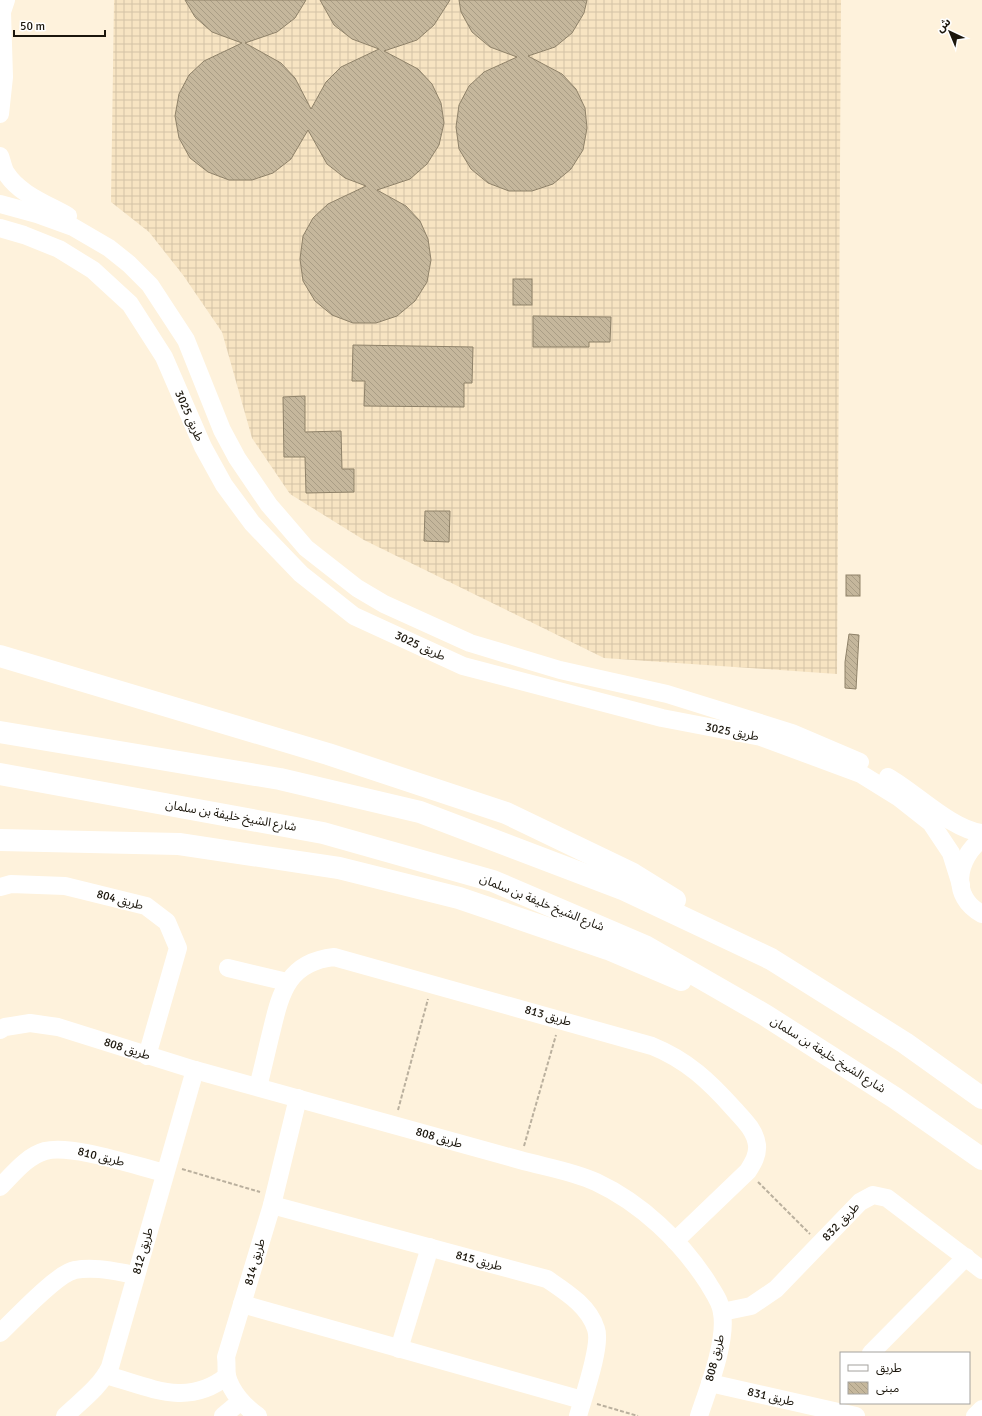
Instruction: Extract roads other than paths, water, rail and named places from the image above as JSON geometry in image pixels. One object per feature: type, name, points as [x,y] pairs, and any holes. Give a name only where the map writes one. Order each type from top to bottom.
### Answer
[{"type":"highway","points":[[0,656],[328,754],[506,813],[633,874],[905,1043],[982,1098]]},
{"type":"highway","points":[[0,732],[280,779],[420,812],[625,890],[771,959]]},
{"type":"highway","name":"شارع الشيخ خليفة بن سلمان","points":[[0,774],[323,833],[493,881],[645,946],[765,1015],[895,1098],[982,1160]]},
{"type":"highway","points":[[0,840],[179,844],[339,868],[459,898],[608,949],[765,1015]]},
{"type":"street","points":[[0,114],[4,77],[3,7]]},
{"type":"street","points":[[0,156],[5,172],[12,181],[24,191],[73,219],[109,248]]},
{"type":"street","name":"طريق 3025","points":[[0,204],[37,214],[73,227],[109,248],[129,264],[150,285],[182,334],[222,430],[237,458],[269,505],[306,548],[357,588],[384,604],[470,643],[560,670],[643,689],[792,733],[870,766],[906,787],[941,814],[962,827],[982,833]]},
{"type":"street","name":"طريق 3025","points":[[0,228],[24,235],[59,249],[93,270],[130,304],[164,357],[202,447],[224,485],[252,523],[301,574],[354,616],[463,666],[637,712],[761,737],[861,774],[898,797],[931,823],[952,853],[966,899],[976,911],[982,914]]},
{"type":"street","points":[[463,666],[470,643]]},
{"type":"street","points":[[637,712],[643,689]]},
{"type":"street","points":[[702,726],[707,707]]},
{"type":"street","points":[[961,885],[960,871],[964,858],[972,847],[982,840]]},
{"type":"street","name":"طريق 804","points":[[0,887],[11,884],[65,886],[146,906],[167,922],[178,948],[147,1056]]},
{"type":"street","name":"طريق 813","points":[[258,1087],[279,999],[287,982],[296,972],[308,964],[316,960],[334,957],[652,1046],[678,1058],[700,1074],[746,1122],[754,1133],[757,1146],[755,1160],[748,1171],[675,1241]]},
{"type":"street","points":[[228,968],[287,982]]},
{"type":"street","name":"طريق 808","points":[[0,1030],[5,1027],[30,1023],[58,1027],[195,1070],[581,1176],[606,1187],[641,1210],[675,1241],[698,1268],[715,1294],[722,1312],[723,1332],[710,1383],[699,1416]]},
{"type":"street","name":"طريق 812","points":[[76,1412],[106,1375],[110,1366],[195,1070]]},
{"type":"street","name":"طريق 814","points":[[258,1416],[248,1409],[236,1394],[227,1376],[226,1357],[273,1200],[298,1098]]},
{"type":"street","name":"طريق 810","points":[[0,1187],[29,1159],[46,1151],[72,1150],[166,1169]]},
{"type":"street","name":"طريق 832","points":[[722,1312],[751,1306],[776,1289],[864,1199],[878,1195],[887,1198],[982,1270]]},
{"type":"street","name":"طريق 815","points":[[273,1200],[430,1247],[547,1279],[574,1298],[587,1311],[597,1329],[597,1347],[580,1408]]},
{"type":"street","points":[[399,1349],[430,1247]]},
{"type":"street","points":[[872,1352],[966,1257]]},
{"type":"street","points":[[0,1333],[59,1278],[73,1270],[92,1269],[136,1275]]},
{"type":"street","points":[[242,1304],[399,1349],[580,1408]]},
{"type":"street","points":[[106,1375],[175,1394],[198,1392],[218,1383],[227,1376]]},
{"type":"street","name":"طريق 831","points":[[710,1383],[807,1411],[841,1411]]},
{"type":"street","points":[[224,1416],[241,1401]]},
{"type":"street","points":[[975,1416],[982,1409]]}]
